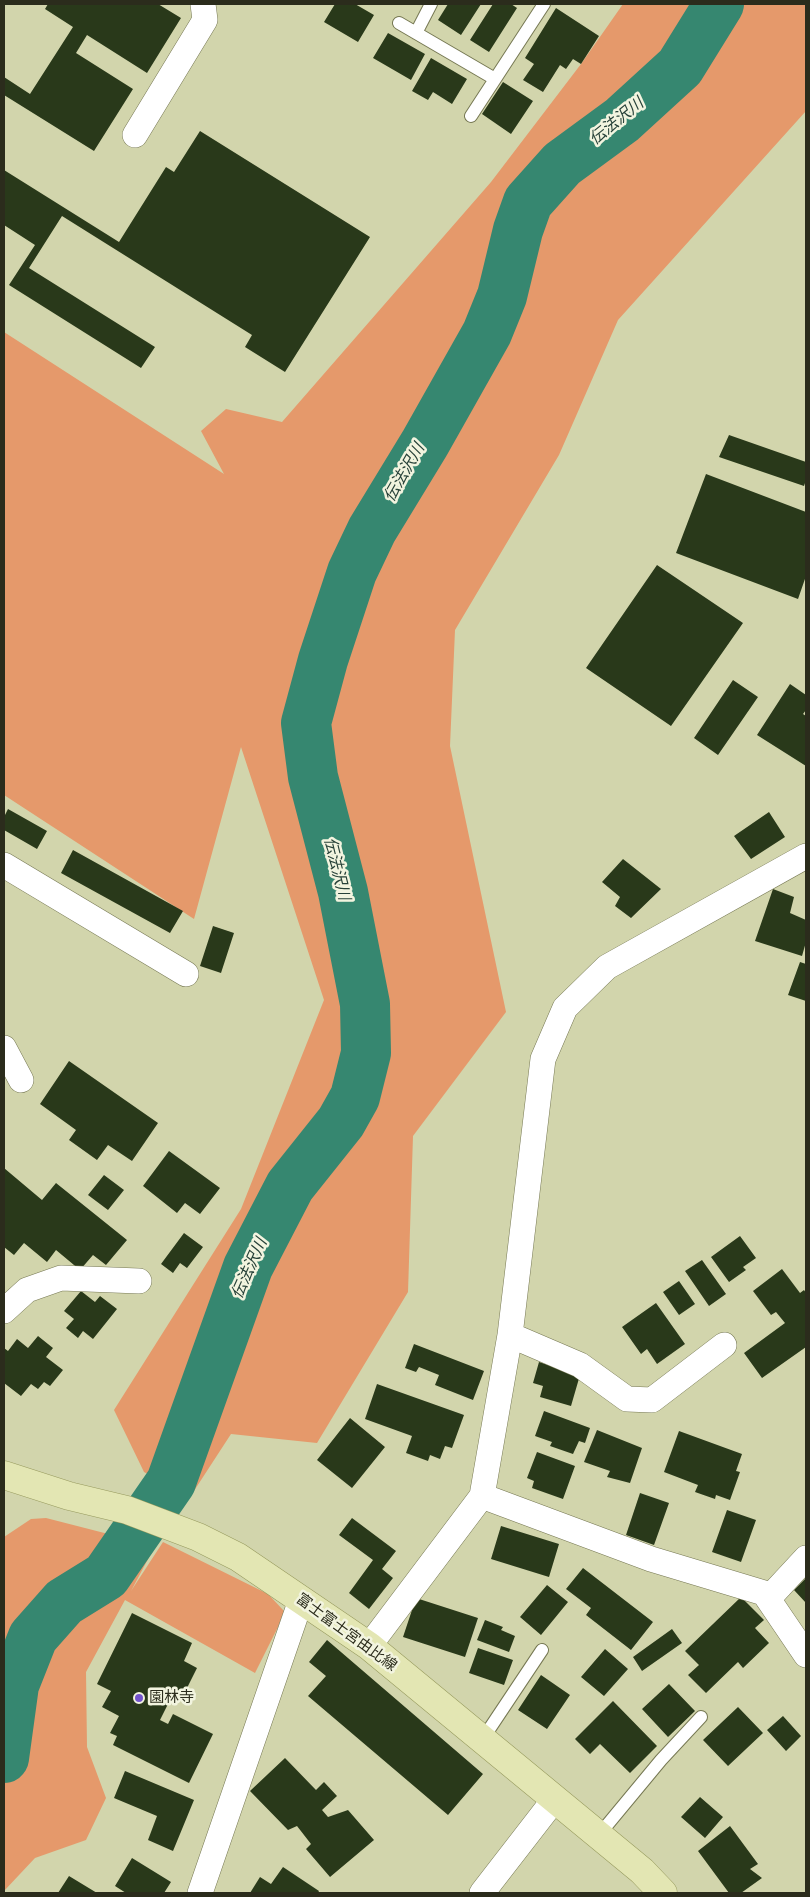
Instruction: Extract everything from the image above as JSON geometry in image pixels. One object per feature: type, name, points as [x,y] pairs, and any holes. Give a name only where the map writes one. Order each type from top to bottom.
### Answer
[{"type":"main road","name":"富士富士宮由比線","points":[[4,1475],[69,1496],[127,1510],[198,1537],[238,1557],[369,1646],[642,1871],[664,1893]]},
{"type":"street","points":[[135,136],[204,20],[203,4]]},
{"type":"street","points":[[369,1646],[482,1496],[510,1335],[543,1059],[565,1008],[607,967],[806,856]]},
{"type":"street","points":[[4,865],[186,974]]},
{"type":"street","points":[[4,1048],[21,1080]]},
{"type":"street","points":[[4,1311],[27,1290],[61,1278],[139,1281]]},
{"type":"street","points":[[510,1335],[580,1365],[627,1399],[652,1400],[724,1345]]},
{"type":"street","points":[[482,1496],[651,1559],[764,1593],[806,1653]]},
{"type":"street","points":[[768,1599],[806,1558]]},
{"type":"street","points":[[200,1893],[301,1600]]},
{"type":"street","points":[[482,1893],[554,1800]]},
{"type":"lane","points":[[416,32],[431,4]]},
{"type":"lane","points":[[471,116],[544,4]]},
{"type":"lane","points":[[399,23],[495,79]]},
{"type":"lane","points":[[482,1740],[542,1650]]},
{"type":"lane","points":[[598,1836],[661,1760],[700,1717]]},
{"type":"shaded area","points":[[623,4],[806,4],[806,111],[618,320],[559,455],[455,630],[450,746],[506,1012],[413,1136],[408,1292],[317,1443],[231,1434],[190,1497],[144,1472],[114,1410],[241,1209],[324,1000],[241,747],[194,919],[4,795],[4,332],[224,474],[201,431],[226,409],[282,422],[491,182],[581,64]]},
{"type":"shaded area","points":[[46,1518],[155,1546],[131,1591],[163,1542],[268,1594],[284,1611],[255,1673],[125,1600],[86,1672],[87,1747],[106,1798],[86,1840],[35,1858],[4,1891],[4,1537],[31,1519]]},
{"type":"building","points":[[48,4],[158,4],[181,18],[147,73],[87,35],[76,53],[133,89],[94,151],[4,95],[4,77],[30,94],[73,27],[45,9]]},
{"type":"building","points":[[335,4],[355,4],[374,15],[358,42],[324,22]]},
{"type":"building","points":[[448,4],[481,4],[461,35],[438,20]]},
{"type":"building","points":[[493,4],[511,4],[517,8],[489,52],[470,40]]},
{"type":"building","points":[[556,8],[599,36],[581,64],[573,59],[566,69],[560,65],[543,92],[523,80],[534,64],[525,58]]},
{"type":"building","points":[[388,33],[425,54],[411,80],[373,58]]},
{"type":"building","points":[[431,58],[467,79],[452,104],[433,92],[428,100],[412,91]]},
{"type":"building","points":[[503,82],[533,101],[511,134],[482,114]]},
{"type":"building","points":[[200,131],[370,237],[285,372],[245,347],[252,335],[62,216],[29,268],[155,347],[141,368],[9,285],[35,245],[4,225],[4,170],[119,242],[166,167],[174,172]]},
{"type":"building","points":[[729,435],[806,462],[804,486],[719,457]]},
{"type":"building","points":[[706,474],[806,512],[806,576],[798,599],[676,553]]},
{"type":"building","points":[[657,565],[743,623],[671,726],[586,668]]},
{"type":"building","points":[[733,680],[758,697],[718,755],[694,738]]},
{"type":"building","points":[[790,684],[806,695],[806,710],[803,714],[806,716],[806,766],[757,735]]},
{"type":"building","points":[[8,809],[47,831],[37,849],[4,830],[4,817]]},
{"type":"building","points":[[769,812],[785,837],[751,859],[734,836]]},
{"type":"building","points":[[73,850],[183,911],[170,933],[61,873]]},
{"type":"building","points":[[623,859],[661,889],[631,918],[615,906],[620,897],[602,882]]},
{"type":"building","points":[[773,889],[794,897],[790,913],[806,920],[806,942],[802,956],[755,941]]},
{"type":"building","points":[[213,926],[234,933],[221,973],[200,966]]},
{"type":"building","points":[[800,962],[806,964],[806,1001],[788,995]]},
{"type":"building","points":[[69,1061],[158,1123],[132,1161],[108,1145],[97,1160],[69,1140],[76,1130],[40,1104]]},
{"type":"building","points":[[169,1151],[220,1188],[200,1214],[185,1203],[177,1213],[143,1186]]},
{"type":"building","points":[[4,1168],[42,1200],[56,1183],[127,1240],[106,1265],[93,1255],[80,1270],[56,1250],[47,1262],[24,1243],[14,1255],[4,1247]]},
{"type":"building","points":[[104,1175],[124,1190],[108,1210],[88,1195]]},
{"type":"building","points":[[184,1233],[203,1247],[187,1268],[180,1263],[173,1273],[161,1264]]},
{"type":"building","points":[[740,1236],[756,1258],[743,1267],[746,1270],[729,1282],[711,1257]]},
{"type":"building","points":[[702,1260],[726,1294],[709,1306],[685,1271]]},
{"type":"building","points":[[782,1269],[800,1293],[804,1290],[806,1293],[806,1347],[762,1378],[744,1353],[785,1323],[776,1312],[771,1315],[753,1291]]},
{"type":"building","points":[[679,1281],[695,1304],[679,1315],[663,1292]]},
{"type":"building","points":[[81,1291],[95,1302],[100,1296],[117,1309],[93,1339],[83,1331],[78,1338],[66,1328],[74,1319],[64,1311]]},
{"type":"building","points":[[656,1303],[685,1344],[657,1364],[647,1349],[641,1354],[622,1327]]},
{"type":"building","points":[[38,1336],[53,1348],[46,1357],[63,1370],[50,1386],[44,1382],[38,1389],[31,1384],[21,1396],[4,1383],[4,1348],[8,1351],[17,1339],[28,1348]]},
{"type":"building","points":[[414,1344],[484,1371],[473,1400],[435,1385],[439,1375],[419,1367],[416,1372],[405,1368]]},
{"type":"building","points":[[539,1362],[580,1375],[571,1406],[540,1397],[543,1386],[533,1383]]},
{"type":"building","points":[[377,1384],[464,1415],[452,1448],[445,1446],[440,1459],[430,1455],[428,1461],[406,1453],[412,1436],[365,1419]]},
{"type":"building","points":[[544,1411],[590,1428],[585,1443],[579,1441],[573,1454],[550,1446],[552,1442],[535,1436]]},
{"type":"building","points":[[350,1418],[385,1447],[352,1488],[317,1460]]},
{"type":"building","points":[[597,1430],[642,1448],[630,1483],[607,1477],[610,1471],[584,1462]]},
{"type":"building","points":[[679,1431],[742,1454],[736,1471],[740,1472],[730,1500],[716,1495],[715,1499],[695,1492],[698,1485],[664,1472]]},
{"type":"building","points":[[537,1452],[575,1466],[563,1499],[532,1488],[534,1481],[527,1478]]},
{"type":"building","points":[[640,1493],[669,1503],[654,1545],[626,1535]]},
{"type":"building","points":[[727,1510],[756,1520],[741,1562],[712,1552]]},
{"type":"building","points":[[352,1518],[396,1551],[382,1569],[393,1578],[369,1609],[349,1593],[373,1560],[339,1535]]},
{"type":"building","points":[[501,1526],[559,1544],[549,1577],[491,1559]]},
{"type":"building","points":[[583,1568],[653,1622],[631,1650],[586,1615],[591,1608],[566,1589]]},
{"type":"building","points":[[806,1578],[806,1603],[794,1590]]},
{"type":"building","points":[[547,1585],[568,1602],[541,1635],[520,1617]]},
{"type":"building","points":[[741,1597],[764,1620],[755,1628],[769,1643],[743,1668],[738,1662],[706,1693],[688,1675],[699,1665],[685,1651]]},
{"type":"building","points":[[416,1598],[478,1618],[465,1657],[403,1637]]},
{"type":"building","name":"園林寺","points":[[132,1613],[192,1643],[184,1661],[197,1668],[181,1700],[172,1696],[160,1720],[168,1724],[173,1714],[213,1734],[189,1783],[113,1745],[117,1736],[110,1733],[119,1716],[102,1707],[111,1691],[97,1684]]},
{"type":"building","points":[[485,1620],[503,1627],[501,1630],[515,1636],[509,1652],[477,1640]]},
{"type":"building","points":[[672,1629],[682,1643],[642,1671],[633,1657]]},
{"type":"building","points":[[327,1640],[483,1774],[448,1815],[308,1696],[326,1676],[309,1662]]},
{"type":"building","points":[[478,1648],[513,1660],[504,1685],[469,1673]]},
{"type":"building","points":[[605,1649],[628,1669],[604,1696],[581,1677]]},
{"type":"building","points":[[541,1675],[570,1695],[547,1729],[518,1710]]},
{"type":"building","points":[[669,1684],[695,1711],[668,1737],[642,1709]]},
{"type":"building","points":[[613,1701],[657,1746],[630,1773],[600,1744],[590,1754],[575,1739]]},
{"type":"building","points":[[738,1707],[763,1733],[728,1766],[703,1740]]},
{"type":"building","points":[[783,1716],[801,1736],[786,1751],[767,1730]]},
{"type":"building","points":[[285,1758],[316,1790],[324,1782],[337,1796],[322,1810],[328,1817],[348,1810],[374,1840],[330,1877],[306,1849],[311,1844],[297,1826],[288,1830],[250,1791]]},
{"type":"building","points":[[125,1771],[194,1800],[173,1851],[148,1840],[157,1816],[114,1798]]},
{"type":"building","points":[[700,1797],[723,1817],[705,1838],[681,1817]]},
{"type":"building","points":[[730,1826],[758,1864],[750,1869],[762,1878],[741,1893],[729,1893],[698,1851]]},
{"type":"building","points":[[132,1858],[171,1882],[164,1893],[126,1893],[115,1886]]},
{"type":"building","points":[[283,1867],[319,1891],[318,1893],[250,1893],[260,1877],[271,1884]]},
{"type":"building","points":[[69,1876],[97,1893],[58,1893]]},
{"type":"waterway","name":"伝法沢川","points":[[4,1758],[14,1685],[33,1637],[64,1602],[106,1576],[171,1482],[248,1267],[290,1186],[341,1122],[355,1097],[366,1053],[365,1004],[343,892],[313,777],[306,723],[323,660],[352,572],[372,530],[425,443],[487,333],[502,296],[518,230],[528,202],[562,164],[622,120],[680,67],[719,4]]},
{"type":"place","name":"園林寺","points":[[139,1698]]}]
